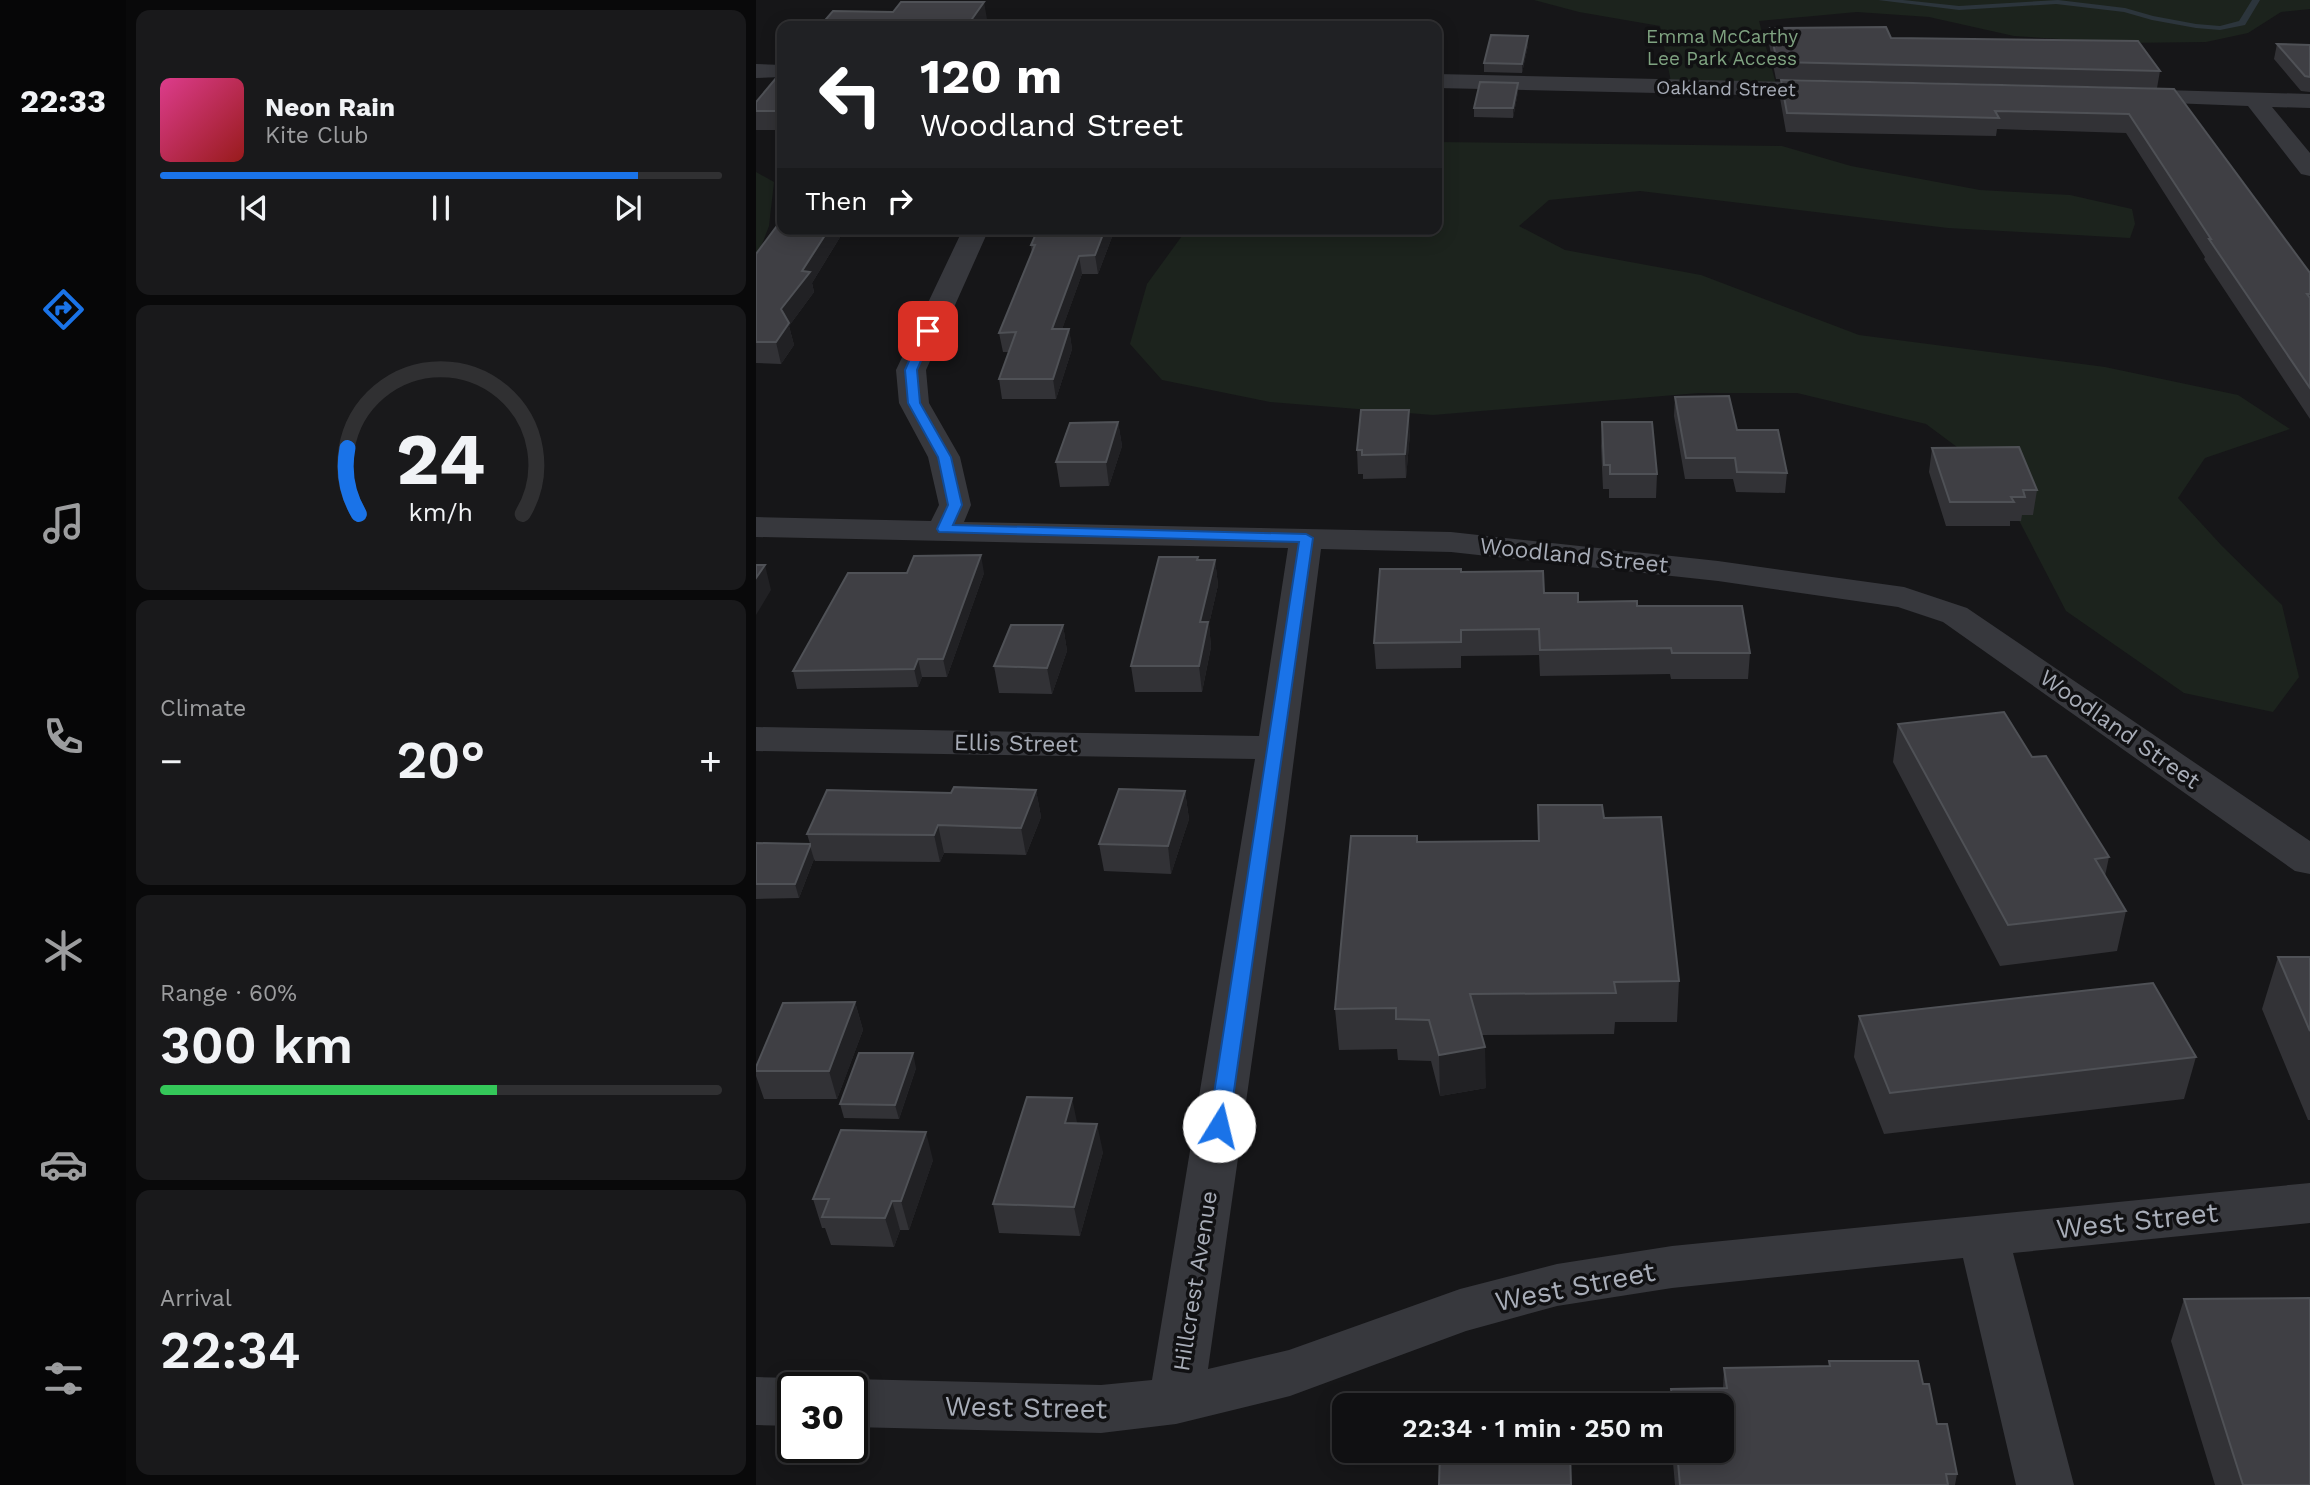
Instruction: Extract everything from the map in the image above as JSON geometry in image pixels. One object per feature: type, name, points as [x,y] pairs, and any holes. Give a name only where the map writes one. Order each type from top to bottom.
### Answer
[{"type":"street","points":[[756,71],[777,71]]},
{"type":"street","name":"Oakland Street","points":[[1442,81],[1852,90]]},
{"type":"street","points":[[2102,96],[2310,101]]},
{"type":"street","points":[[2254,99],[2310,169]]},
{"type":"street","points":[[944,529],[955,505],[944,457],[914,403],[911,370],[973,235]]},
{"type":"street","name":"Woodland Street","points":[[756,527],[1451,542],[1545,550],[1903,597],[1955,615],[2310,861]]},
{"type":"street","name":"Hillcrest Avenue","points":[[1176,1400],[1277,748],[1306,538]]},
{"type":"street","name":"Ellis Street","points":[[756,739],[1277,748]]},
{"type":"street","name":"West Street","points":[[868,1403],[1101,1409],[1176,1400],[1290,1373],[1460,1311],[1557,1285],[1672,1267],[2310,1203]]},
{"type":"street","points":[[1983,1236],[2045,1485]]},
{"type":"street","points":[[756,1401],[777,1402]]},
{"type":"green space","name":"Emma McCarthy Lee Park Access","points":[[1534,0],[2310,0],[2310,9],[2281,12],[2248,33],[2206,42],[2122,43],[2014,36],[1929,17],[1857,12],[1759,21],[1776,84],[1671,82],[1660,26],[1579,12]]},
{"type":"green space","points":[[1442,142],[1782,146],[1851,166],[1980,190],[2070,195],[2132,209],[2135,224],[2130,238],[1948,228],[1640,191],[1549,200],[1519,226],[1565,250],[1701,275],[1859,335],[2105,367],[2238,395],[2290,429],[2205,458],[2178,498],[2282,605],[2299,677],[2273,712],[2184,693],[2066,611],[1996,476],[1926,424],[1797,393],[1699,393],[1433,415],[1270,402],[1162,380],[1130,344],[1147,284],[1183,235],[1442,235]]},
{"type":"green space","points":[[756,172],[774,182],[769,226],[756,260]]},
{"type":"building","points":[[901,2],[984,2],[971,21],[824,21],[833,11],[893,12]]},
{"type":"building","points":[[1886,27],[1891,38],[2138,41],[2160,71],[1777,62],[1770,28]]},
{"type":"building","points":[[1491,35],[1528,36],[1522,64],[1484,63]]},
{"type":"building","points":[[2277,44],[2310,45],[2310,77],[2305,76]]},
{"type":"building","points":[[777,77],[777,111],[756,111],[756,102]]},
{"type":"building","points":[[1781,80],[2174,89],[2310,273],[2310,294],[2307,294],[2310,298],[2310,388],[2209,239],[2129,114],[1995,111],[1999,118],[1787,113]]},
{"type":"building","points":[[1480,82],[1518,83],[1513,108],[1474,108]]},
{"type":"building","points":[[777,226],[777,235],[825,235],[802,271],[810,272],[781,309],[789,323],[776,342],[756,342],[756,254]]},
{"type":"building","points":[[1035,235],[1103,235],[1095,255],[1079,256],[1052,329],[1069,329],[1053,379],[999,379],[1016,332],[999,333],[1035,245],[1031,245]]},
{"type":"building","points":[[1729,396],[1737,430],[1778,430],[1787,473],[1737,472],[1735,458],[1686,458],[1675,397]]},
{"type":"building","points":[[1361,410],[1409,410],[1405,454],[1362,455],[1362,450],[1357,450]]},
{"type":"building","points":[[1118,422],[1106,462],[1056,462],[1070,423]]},
{"type":"building","points":[[1602,422],[1652,422],[1657,474],[1610,474],[1610,465],[1604,465]]},
{"type":"building","points":[[2019,447],[2037,490],[2023,490],[2025,497],[2011,497],[2014,502],[1950,502],[1932,448]]},
{"type":"building","points":[[981,555],[943,659],[918,659],[914,669],[793,671],[848,573],[907,573],[914,556]]},
{"type":"building","points":[[1159,557],[1215,560],[1200,622],[1208,622],[1199,666],[1131,666]]},
{"type":"building","points":[[756,565],[765,565],[756,578]]},
{"type":"building","points":[[1380,569],[1543,571],[1544,593],[1578,593],[1578,602],[1637,601],[1637,606],[1742,606],[1750,653],[1672,653],[1671,648],[1540,650],[1539,629],[1461,630],[1461,642],[1374,643]]},
{"type":"building","points":[[1011,625],[1063,625],[1047,668],[994,666]]},
{"type":"building","points":[[2004,712],[2032,757],[2046,756],[2109,857],[2095,859],[2126,911],[2008,925],[1898,724]]},
{"type":"building","points":[[954,787],[1036,790],[1021,828],[938,825],[934,835],[807,834],[827,790],[951,793]]},
{"type":"building","points":[[1119,789],[1185,791],[1168,846],[1099,844]]},
{"type":"building","points":[[1538,805],[1602,805],[1604,818],[1661,817],[1679,981],[1614,982],[1616,993],[1470,994],[1485,1047],[1439,1055],[1429,1020],[1396,1019],[1396,1008],[1335,1009],[1351,836],[1417,836],[1417,842],[1539,841]]},
{"type":"building","points":[[756,843],[810,844],[795,884],[756,884]]},
{"type":"building","points":[[2278,957],[2310,957],[2310,1031]]},
{"type":"building","points":[[2153,983],[2196,1057],[1890,1093],[1859,1016]]},
{"type":"building","points":[[855,1002],[829,1071],[756,1071],[783,1003]]},
{"type":"building","points":[[859,1053],[913,1053],[895,1105],[840,1104]]},
{"type":"building","points":[[1027,1097],[1072,1098],[1065,1123],[1097,1124],[1074,1207],[993,1204]]},
{"type":"building","points":[[841,1130],[926,1132],[901,1201],[892,1201],[885,1218],[822,1217],[829,1199],[813,1199]]},
{"type":"building","points":[[2310,1298],[2310,1485],[2243,1485],[2184,1299]]},
{"type":"building","points":[[1829,1361],[1918,1361],[1923,1384],[1929,1384],[1937,1424],[1947,1424],[1957,1474],[1946,1474],[1948,1485],[1680,1485],[1678,1463],[1734,1463],[1734,1393],[1672,1393],[1671,1389],[1727,1388],[1724,1368],[1830,1366]]},
{"type":"building","points":[[1440,1463],[1570,1463],[1571,1485],[1439,1485]]},
{"type":"waterway","points":[[1882,0],[1959,8],[2056,2],[2125,10],[2152,18],[2220,28],[2242,23],[2256,0]]},
{"type":"route","points":[[928,331],[911,370],[914,403],[944,457],[955,505],[944,529],[1306,538],[1219,1126]]}]
